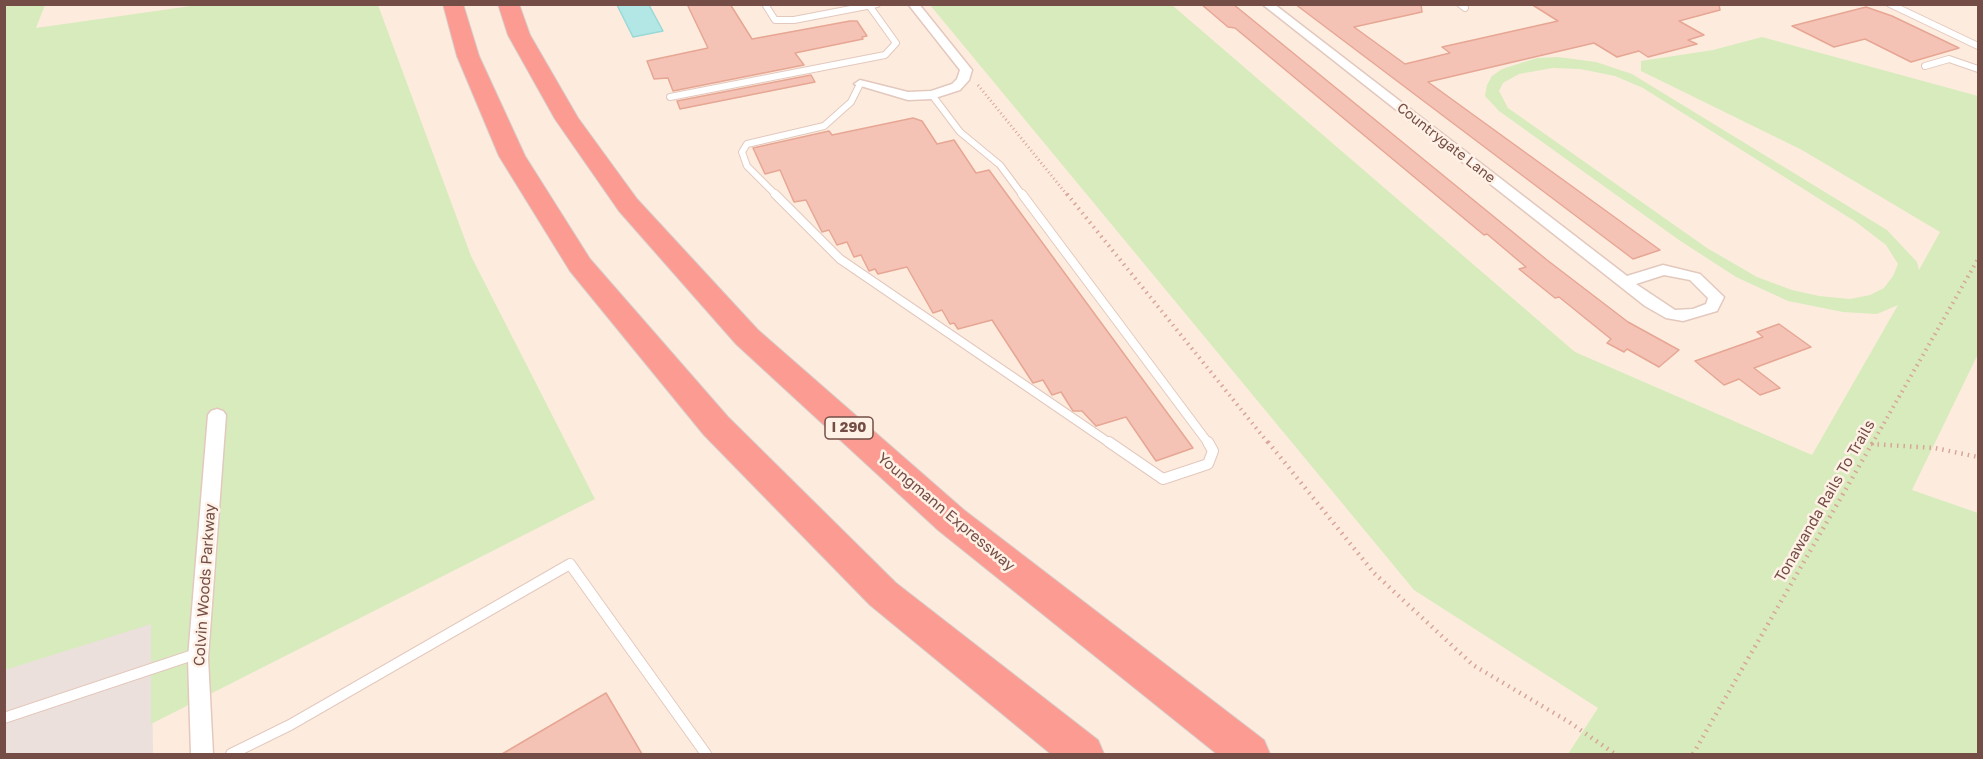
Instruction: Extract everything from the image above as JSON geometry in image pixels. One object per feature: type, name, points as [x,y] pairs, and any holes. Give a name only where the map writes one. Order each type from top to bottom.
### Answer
[{"type":"highway","points":[[453,4],[468,56],[512,156],[588,274],[716,426],[883,594],[1083,754]]},
{"type":"highway","name":"Youngmann Expressway","points":[[508,4],[519,35],[567,119],[628,205],[747,337],[951,520],[1231,743],[1249,754]]},
{"type":"street","points":[[860,84],[908,96],[932,95],[956,87],[963,80],[966,70],[913,4]]},
{"type":"street","name":"Countrygate Lane","points":[[1266,4],[1650,302],[1671,314],[1683,316],[1696,314],[1712,307],[1716,297],[1695,277],[1680,272],[1663,270],[1625,282]]},
{"type":"street","name":"Colvin Woods Parkway","points":[[202,754],[199,653],[216,415]]},
{"type":"lane","points":[[765,4],[775,20],[794,20],[877,4]]},
{"type":"lane","points":[[818,4],[825,14]]},
{"type":"lane","points":[[1890,4],[1978,46]]},
{"type":"lane","points":[[670,97],[885,55],[896,44],[868,5]]},
{"type":"lane","points":[[1925,66],[1949,59],[1978,69]]},
{"type":"lane","points":[[860,84],[851,102],[837,117],[824,126],[747,144],[742,152],[747,166],[840,259],[1163,479],[1208,464],[1213,451],[1197,427],[1000,165],[960,132],[932,95]]},
{"type":"lane","points":[[231,754],[290,725],[570,564],[706,754]]},
{"type":"lane","points":[[4,718],[199,653]]},
{"type":"path","points":[[966,70],[1374,573],[1473,665],[1569,722],[1615,754]]},
{"type":"path","name":"Tonawanda Rails To Trails","points":[[1693,754],[1978,259]]},
{"type":"path","points":[[1871,444],[1935,448],[1978,457]]},
{"type":"shaded area","points":[[151,623],[153,754],[5,754],[4,670]]},
{"type":"green space","points":[[205,4],[378,5],[471,256],[595,499],[151,724],[151,624],[5,670],[5,5],[45,5],[36,28]]},
{"type":"green space","points":[[930,5],[1172,5],[1575,352],[1812,455],[1898,305],[1877,314],[1843,312],[1788,301],[1736,277],[1679,240],[1499,111],[1485,96],[1487,85],[1492,76],[1502,69],[1537,58],[1558,57],[1596,62],[1632,74],[1887,230],[1917,262],[1919,270],[1940,232],[1802,150],[1641,71],[1641,61],[1713,50],[1762,37],[1978,96],[1978,354],[1912,490],[1978,513],[1978,754],[1568,754],[1598,708],[1414,590]],"holes":[[[1553,68],[1580,69],[1615,76],[1643,88],[1856,222],[1886,245],[1898,264],[1893,276],[1884,288],[1870,295],[1850,299],[1792,290],[1757,277],[1707,248],[1508,108],[1499,91],[1503,83],[1519,74]]]},
{"type":"water","points":[[617,5],[649,5],[663,31],[633,37]]},
{"type":"building","points":[[687,4],[730,4],[752,39],[850,21],[857,21],[867,36],[862,37],[863,39],[795,53],[804,65],[673,91],[668,78],[654,79],[647,61],[708,48]]},
{"type":"building","points":[[1201,4],[1233,4],[1547,260],[1628,322],[1679,350],[1659,367],[1627,349],[1624,352],[1607,343],[1611,339],[1559,297],[1555,298],[1519,269],[1526,267],[1487,234],[1484,235],[1235,28],[1228,27]]},
{"type":"building","points":[[1295,4],[1421,4],[1422,12],[1354,27],[1405,64],[1450,53],[1442,47],[1558,21],[1531,4],[1719,4],[1720,10],[1679,21],[1704,35],[1688,40],[1697,44],[1648,57],[1639,51],[1617,57],[1594,43],[1428,82],[1660,250],[1633,259]]},
{"type":"building","points":[[1866,7],[1892,16],[1959,48],[1911,62],[1865,39],[1834,47],[1792,26]]},
{"type":"building","points":[[811,75],[815,82],[680,109],[677,101]]},
{"type":"building","points":[[913,118],[922,121],[937,144],[954,140],[976,173],[989,170],[1193,448],[1156,461],[1126,417],[1096,426],[1082,411],[1073,411],[1061,392],[1052,395],[1043,380],[1033,383],[992,320],[958,329],[954,323],[950,324],[942,310],[933,313],[907,267],[878,274],[875,269],[869,271],[861,255],[854,257],[847,242],[837,245],[829,230],[822,232],[806,200],[794,202],[780,170],[765,174],[753,148],[829,131],[832,135]]},
{"type":"building","points":[[1779,324],[1811,347],[1754,368],[1780,388],[1760,395],[1739,379],[1724,385],[1695,361],[1763,337],[1757,332]]},
{"type":"building","points":[[606,693],[642,754],[502,754]]}]
